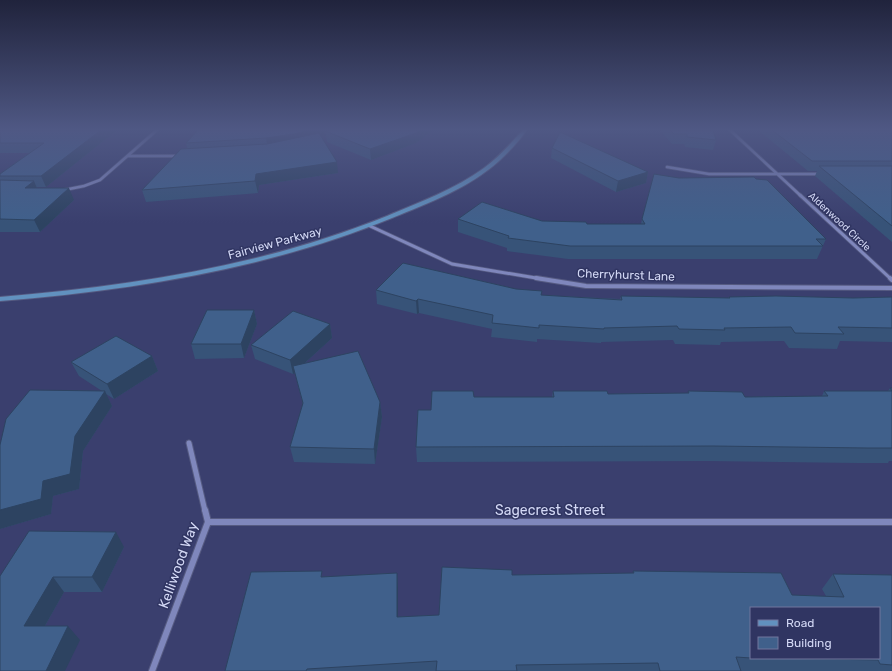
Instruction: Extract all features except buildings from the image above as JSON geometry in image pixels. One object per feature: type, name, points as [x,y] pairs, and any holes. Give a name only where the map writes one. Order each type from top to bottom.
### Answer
[{"type":"main road","name":"Fairview Parkway","points":[[0,299],[55,295],[143,283],[226,268],[302,248],[370,226],[444,194],[476,176],[494,161]]},
{"type":"street","points":[[58,190],[84,186],[100,180],[122,161]]},
{"type":"street","name":"Aldenwood Circle","points":[[764,161],[892,280]]},
{"type":"street","points":[[667,167],[709,174],[824,174]]},
{"type":"street","name":"Cherryhurst Lane","points":[[370,226],[452,264],[586,286],[892,288]]},
{"type":"street","name":"Kelliwood Way","points":[[152,671],[208,522],[189,442]]},
{"type":"street","name":"Sagecrest Street","points":[[208,522],[892,522]]}]
